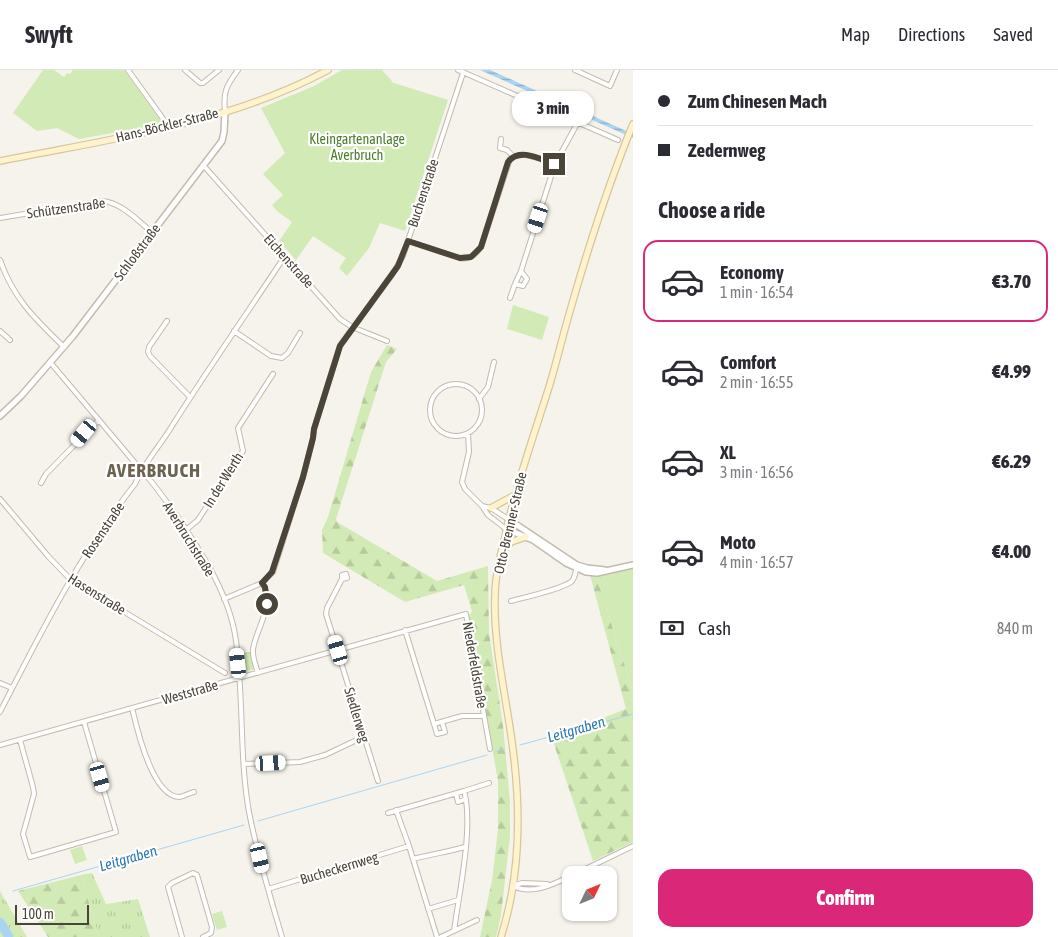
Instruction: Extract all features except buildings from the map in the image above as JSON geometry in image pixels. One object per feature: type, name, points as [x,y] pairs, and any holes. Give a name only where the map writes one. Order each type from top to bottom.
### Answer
[{"type":"main road","name":"Hans-Böckler-Straße","points":[[0,161],[168,128],[224,112],[304,83],[328,70]]},
{"type":"main road","name":"Otto-Brenner-Straße","points":[[501,937],[512,886],[518,801],[496,619],[495,595],[501,552],[508,519],[550,384],[590,244],[632,127]]},
{"type":"main road","points":[[491,508],[515,495]]},
{"type":"main road","points":[[501,552],[511,542],[526,537]]},
{"type":"street","points":[[128,70],[168,128]]},
{"type":"street","points":[[184,70],[203,84],[219,70]]},
{"type":"street","name":"Schloßstraße","points":[[0,416],[21,396],[64,346],[222,141],[225,89],[238,70]]},
{"type":"street","points":[[458,70],[618,140]]},
{"type":"street","points":[[575,70],[610,86],[617,70]]},
{"type":"street","name":"Buchenstraße","points":[[262,583],[272,572],[303,477],[314,429],[340,346],[403,256],[463,73]]},
{"type":"street","points":[[510,298],[521,271],[554,164],[578,122]]},
{"type":"street","points":[[501,139],[500,148],[507,150],[513,156]]},
{"type":"street","points":[[408,241],[460,258],[468,258],[475,255],[481,247],[508,162],[513,156],[524,154],[554,164]]},
{"type":"street","name":"Eichenstraße","points":[[203,166],[340,319],[352,327],[387,341]]},
{"type":"street","name":"Schützenstraße","points":[[0,218],[103,201],[120,206],[152,232]]},
{"type":"street","name":"Rosenstraße","points":[[0,712],[43,627],[70,579],[285,256]]},
{"type":"street","points":[[0,260],[6,276],[23,305],[64,346]]},
{"type":"street","points":[[515,284],[523,286],[525,283],[527,278],[521,271]]},
{"type":"street","points":[[0,279],[6,276]]},
{"type":"street","points":[[167,321],[149,347],[148,352],[190,397]]},
{"type":"street","points":[[234,331],[272,356],[282,358],[288,353],[300,333]]},
{"type":"street","points":[[0,332],[10,340]]},
{"type":"street","name":"Averbruchstraße","points":[[50,362],[98,421],[152,481],[186,530],[209,568],[224,600],[236,639],[240,678]]},
{"type":"street","points":[[480,399],[488,387],[494,362]]},
{"type":"street","name":"In der Werth","points":[[186,530],[198,520],[243,451],[238,428],[273,374]]},
{"type":"street","points":[[449,384],[467,386],[480,399],[482,408],[480,418],[475,427],[468,433],[451,435],[443,432],[436,427],[432,419],[430,411],[434,394],[449,384]]},
{"type":"street","points":[[41,482],[46,474],[98,421]]},
{"type":"street","points":[[468,433],[470,452],[462,482],[469,494],[482,506],[488,515],[506,529],[533,540],[577,567],[611,571],[633,565]]},
{"type":"street","name":"Hasenstraße","points":[[0,499],[70,579],[224,673]]},
{"type":"street","points":[[482,506],[491,508],[577,567]]},
{"type":"street","points":[[511,601],[570,582],[577,567]]},
{"type":"street","name":"Siedlerweg","points":[[342,579],[326,608],[326,614],[378,781]]},
{"type":"street","points":[[224,600],[262,583],[265,587],[267,604],[253,649],[258,673]]},
{"type":"street","name":"Weststraße","points":[[0,745],[466,614]]},
{"type":"street","name":"Niederfeldstraße","points":[[466,614],[490,749]]},
{"type":"street","points":[[405,630],[437,734],[446,732],[442,722]]},
{"type":"street","points":[[188,651],[192,646]]},
{"type":"street","points":[[240,678],[244,764],[249,811],[282,937]]},
{"type":"street","points":[[0,683],[12,688]]},
{"type":"street","points":[[132,708],[138,735],[158,782],[168,793],[179,797],[194,792]]},
{"type":"street","name":"Niederfeldstraße","points":[[434,724],[462,716],[483,716]]},
{"type":"street","points":[[20,740],[34,794],[23,834],[30,857],[116,832],[84,722]]},
{"type":"street","points":[[244,764],[300,762],[325,755],[363,737]]},
{"type":"street","points":[[388,813],[464,792],[489,783]]},
{"type":"street","points":[[454,931],[465,847],[467,804],[464,792]]},
{"type":"street","points":[[456,794],[458,802],[466,800]]},
{"type":"street","points":[[396,810],[409,846],[436,937]]},
{"type":"street","name":"Bucheckernweg","points":[[268,889],[409,846]]},
{"type":"street","points":[[591,866],[633,846]]},
{"type":"street","points":[[413,859],[465,847]]},
{"type":"street","points":[[182,937],[168,887],[172,883],[193,873],[197,875],[212,928],[211,933],[203,937]]},
{"type":"street","points":[[512,886],[521,890],[537,890],[562,879]]},
{"type":"street","points":[[512,886],[522,883],[551,884]]},
{"type":"street","points":[[428,909],[458,900]]},
{"type":"street","points":[[441,937],[477,920]]},
{"type":"green space","points":[[43,70],[54,70],[64,77],[73,70],[124,70],[163,124],[79,139],[57,128],[37,131],[13,113]]},
{"type":"green space","name":"Kleingartenanlage Averbruch","points":[[342,70],[382,70],[391,82],[448,100],[405,231],[380,223],[369,248],[347,276],[339,268],[346,258],[313,236],[296,260],[279,241],[292,222],[272,205],[283,195],[263,174],[285,153],[261,108],[314,86]]},
{"type":"green space","points":[[513,305],[549,317],[542,340],[507,329]]},
{"type":"green space","points":[[387,345],[397,349],[386,362],[336,519],[337,522],[437,581],[488,566],[489,633],[503,725],[510,802],[510,836],[501,915],[496,937],[480,937],[492,880],[498,829],[498,781],[469,616],[472,611],[464,585],[405,602],[323,553],[322,530],[328,517],[371,372]]},
{"type":"green space","points":[[633,566],[633,691],[596,575]]},
{"type":"green space","points":[[590,575],[596,575],[633,691],[633,842],[593,861],[552,738],[626,709]]},
{"type":"green space","points":[[251,652],[255,669],[245,671],[241,653]]},
{"type":"green space","points":[[82,846],[87,860],[75,864],[70,850]]},
{"type":"green space","points":[[92,873],[106,904],[138,899],[150,937],[99,937],[81,875]]},
{"type":"green space","points":[[81,875],[99,937],[48,937],[18,891]]},
{"type":"green space","points":[[0,891],[27,937],[0,937]]},
{"type":"green space","points":[[222,911],[227,927],[217,930],[212,914]]},
{"type":"water","points":[[480,70],[490,70],[633,134],[633,138]]},
{"type":"waterway","name":"Leitgraben","points":[[520,745],[633,714]]},
{"type":"waterway","name":"Leitgraben","points":[[495,752],[503,749]]},
{"type":"waterway","name":"Leitgraben","points":[[258,821],[487,755]]},
{"type":"waterway","name":"Leitgraben","points":[[13,891],[244,825]]},
{"type":"waterway","points":[[0,922],[9,937]]},
{"type":"district","name":"AVERBRUCH","points":[[154,470]]},
{"type":"route","points":[[267,604],[265,587],[262,583],[272,572],[303,477],[314,429],[340,346],[398,266],[408,241],[464,259],[475,255],[481,247],[510,159],[513,156],[524,154],[554,164]]}]
